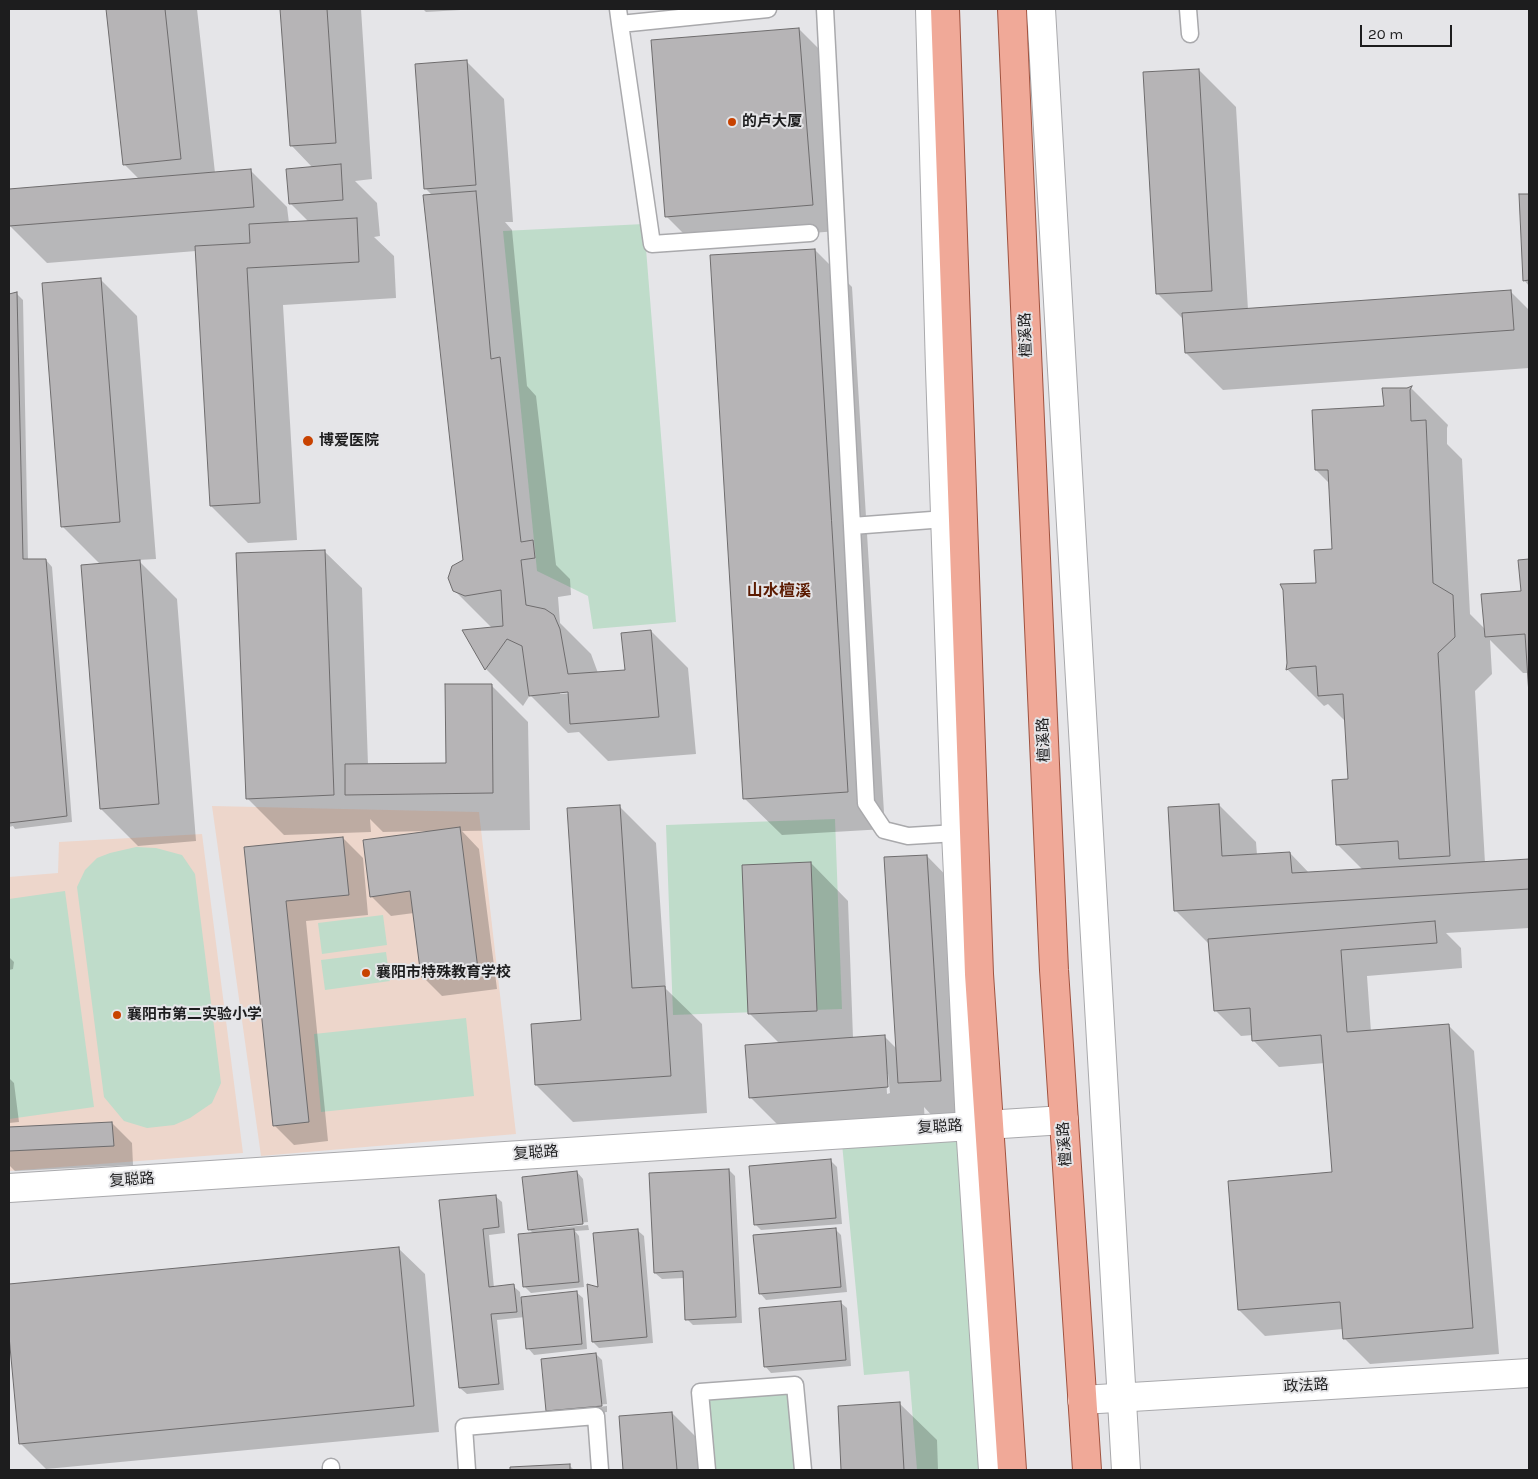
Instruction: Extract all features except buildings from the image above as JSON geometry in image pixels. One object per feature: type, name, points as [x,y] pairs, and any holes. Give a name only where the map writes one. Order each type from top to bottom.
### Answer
[{"type":"main road","points":[[945,9],[979,974],[980,1124],[1012,1470]]},
{"type":"main road","name":"檀溪路","points":[[1012,9],[1054,970],[1087,1470]]},
{"type":"street","points":[[930,9],[956,834],[980,1124],[993,1470]]},
{"type":"street","points":[[1041,9],[1126,1470]]},
{"type":"street","name":"复聪路","points":[[9,1188],[1064,1120]]},
{"type":"street","name":"政法路","points":[[1082,1400],[1529,1374]]},
{"type":"lane","points":[[768,9],[619,16],[652,244],[810,233]]},
{"type":"lane","points":[[825,9],[866,803],[884,830],[908,836],[956,834]]},
{"type":"lane","points":[[1188,9],[1190,34]]},
{"type":"lane","points":[[852,526],[945,519]]},
{"type":"lane","points":[[707,1470],[700,1392],[795,1385],[803,1470]]},
{"type":"lane","points":[[467,1470],[464,1427],[596,1416],[600,1470]]},
{"type":"shaded area","name":"襄阳市特殊教育学校","points":[[212,806],[479,812],[516,1134],[261,1156]]},
{"type":"shaded area","name":"襄阳市第二实验小学","points":[[202,834],[243,1153],[9,1171],[9,877],[58,873],[59,842]]},
{"type":"green space","points":[[644,224],[676,622],[593,629],[588,596],[537,571],[503,231]]},
{"type":"green space","points":[[835,819],[842,1009],[673,1015],[666,825]]},
{"type":"green space","points":[[136,847],[156,848],[182,855],[195,874],[221,1083],[212,1103],[190,1118],[174,1125],[147,1128],[124,1121],[104,1097],[77,887],[85,870],[97,858]]},
{"type":"green space","points":[[65,891],[94,1107],[9,1119],[9,899]]},
{"type":"green space","points":[[383,915],[387,945],[322,954],[318,923]]},
{"type":"green space","points":[[386,952],[390,981],[325,990],[321,960]]},
{"type":"green space","points":[[466,1018],[474,1096],[321,1112],[314,1034]]},
{"type":"green space","points":[[970,1125],[993,1470],[917,1470],[909,1371],[864,1375],[841,1133]]},
{"type":"green space","points":[[795,1385],[803,1470],[707,1470],[700,1392]]},
{"type":"place","name":"的卢大厦","points":[[732,122]]},
{"type":"place","name":"博爱医院","points":[[308,441]]},
{"type":"place","name":"襄阳市特殊教育学校","points":[[366,973]]},
{"type":"place","name":"襄阳市第二实验小学","points":[[117,1015]]},
{"type":"district","name":"山水檀溪","points":[[779,591]]}]
